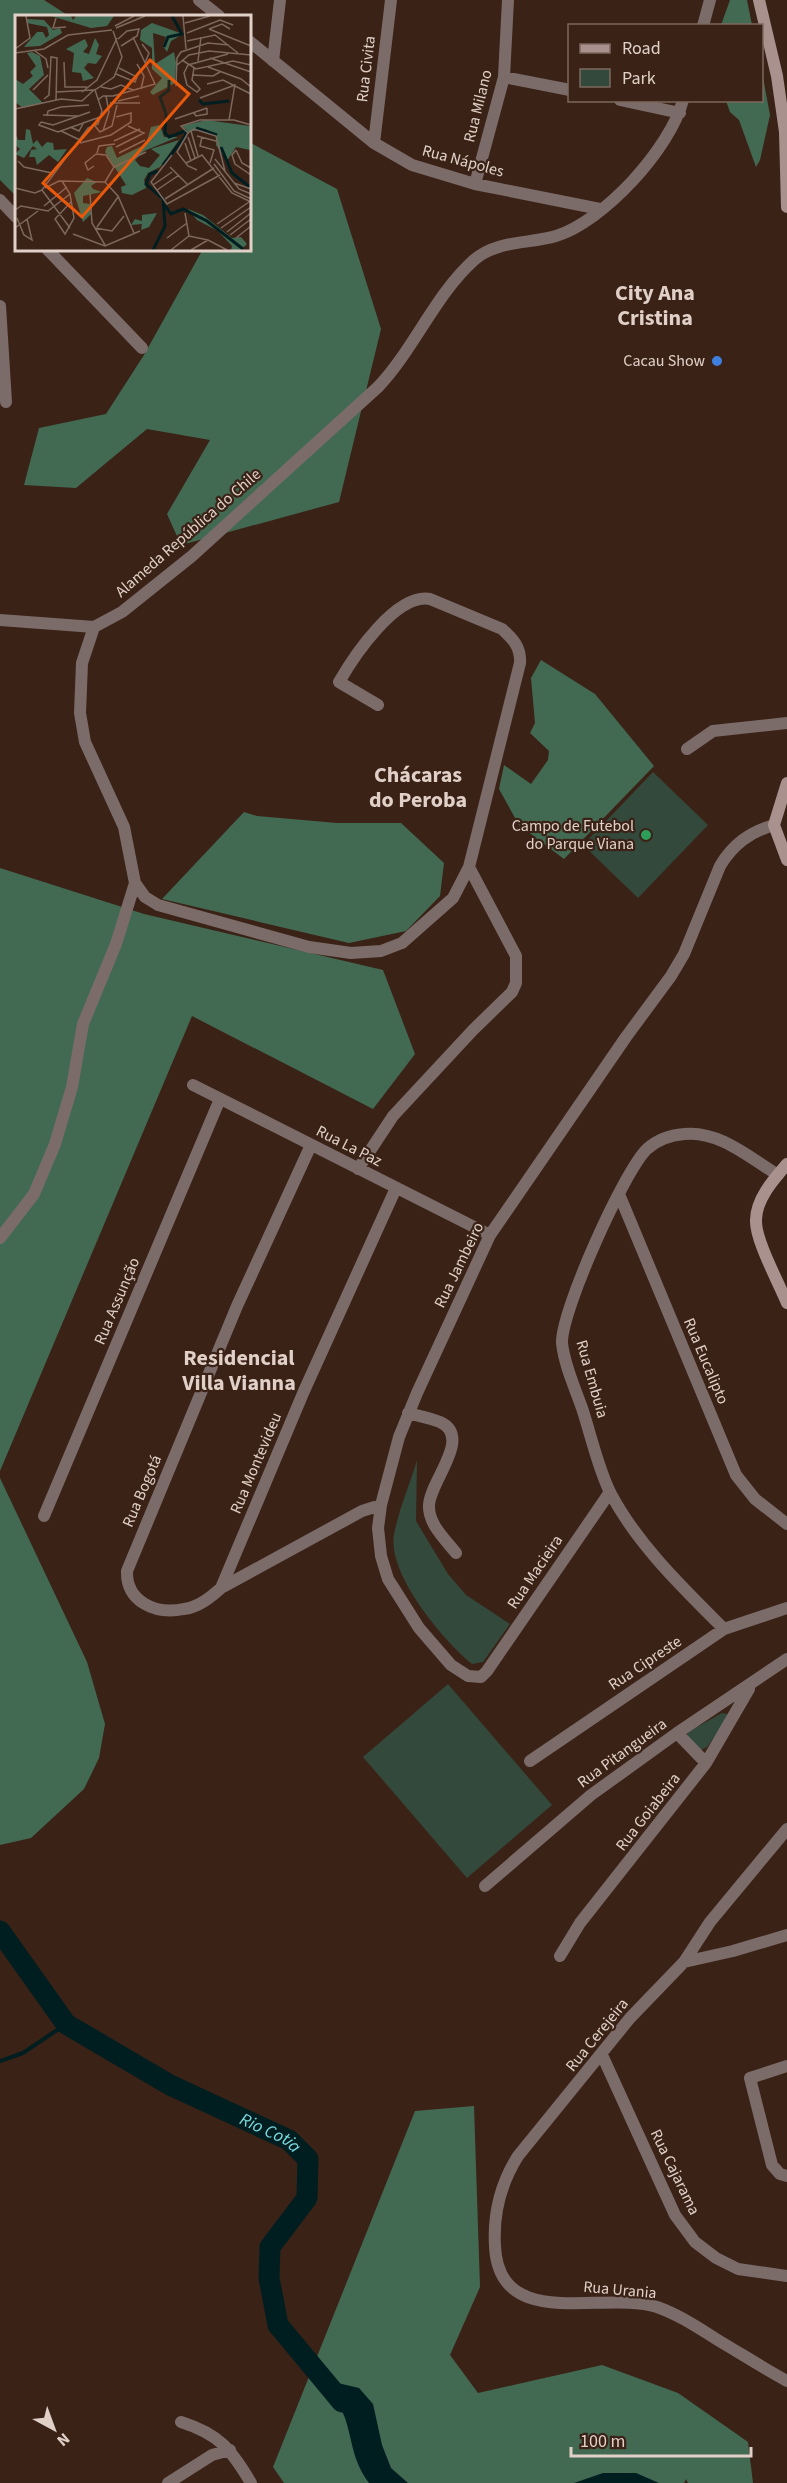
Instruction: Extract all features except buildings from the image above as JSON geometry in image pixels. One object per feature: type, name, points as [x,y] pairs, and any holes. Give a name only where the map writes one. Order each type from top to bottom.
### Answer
[{"type":"main road","points":[[759,0],[777,76],[786,133],[787,200]]},
{"type":"main road","points":[[787,783],[774,825],[787,860]]},
{"type":"main road","points":[[787,1164],[760,1202],[755,1221],[758,1235],[787,1303]]},
{"type":"street","points":[[199,0],[218,15]]},
{"type":"street","points":[[273,61],[280,0]]},
{"type":"street","name":"Rua Civita","points":[[374,143],[391,0]]},
{"type":"street","name":"Rua Milano","points":[[475,184],[504,76],[508,0]]},
{"type":"street","points":[[704,24],[710,0]]},
{"type":"street","name":"Rua Nápoles","points":[[250,42],[374,143],[412,165],[475,184],[600,209]]},
{"type":"street","points":[[504,76],[568,90]]},
{"type":"street","points":[[638,102],[682,107]]},
{"type":"street","name":"Alameda República do Chile","points":[[94,627],[122,612],[184,562],[378,387],[396,367],[462,272],[476,258],[495,247],[555,236],[579,227],[627,187],[654,156],[682,107]]},
{"type":"street","points":[[0,200],[15,216]]},
{"type":"street","points":[[48,250],[142,348]]},
{"type":"street","points":[[0,306],[6,402]]},
{"type":"street","points":[[0,620],[94,627],[82,663],[80,713],[85,742],[124,827],[135,883],[145,897],[158,905],[309,947],[351,953],[381,951],[402,943],[453,898],[469,867],[520,663],[520,652],[502,629],[420,597],[412,600],[380,626],[356,653],[339,682],[378,705]]},
{"type":"street","points":[[0,632],[13,621]]},
{"type":"street","points":[[687,749],[713,731],[787,723]]},
{"type":"street","name":"Rua Jambeiro","points":[[487,1671],[481,1677],[473,1678],[461,1673],[433,1646],[402,1604],[388,1579],[381,1556],[378,1528],[381,1505],[408,1413],[490,1235],[626,1037],[671,976],[684,954],[727,854],[741,840],[758,830],[774,825]]},
{"type":"street","points":[[358,1169],[393,1116],[473,1030],[512,992],[516,982],[516,956],[469,867]]},
{"type":"street","points":[[0,1238],[34,1194],[55,1144],[72,1087],[83,1024],[116,944],[135,883]]},
{"type":"street","name":"Rua La Paz","points":[[193,1085],[490,1235]]},
{"type":"street","name":"Rua Assunção","points":[[44,1516],[220,1099]]},
{"type":"street","name":"Rua Embuia","points":[[724,1629],[678,1582],[631,1525],[610,1492],[562,1343],[564,1324],[571,1301],[619,1194],[632,1167],[648,1148],[665,1137],[700,1134],[715,1138],[778,1175]]},
{"type":"street","name":"Rua Bogotá","points":[[311,1145],[237,1306],[127,1571],[127,1583],[142,1604],[158,1610],[186,1609],[207,1600],[221,1588],[362,1511],[381,1505]]},
{"type":"street","name":"Rua Montevideu","points":[[221,1588],[304,1391],[396,1188]]},
{"type":"street","name":"Rua Eucalipto","points":[[619,1194],[736,1475],[755,1499],[787,1524]]},
{"type":"street","points":[[408,1413],[441,1422],[451,1429],[454,1438],[451,1450],[432,1493],[429,1506],[431,1520],[456,1553]]},
{"type":"street","name":"Rua Macieira","points":[[487,1671],[610,1492]]},
{"type":"street","name":"Rua Cipreste","points":[[530,1761],[724,1629],[787,1608]]},
{"type":"street","name":"Rua Pitangueira","points":[[485,1886],[591,1795],[677,1733],[787,1659]]},
{"type":"street","name":"Rua Goiabeira","points":[[560,1956],[579,1923],[706,1764],[753,1683]]},
{"type":"street","points":[[677,1733],[706,1764]]},
{"type":"street","name":"Rua Cerejeira","points":[[508,2286],[495,2251],[494,2230],[505,2176],[630,2018],[684,1962],[710,1922],[787,1829]]},
{"type":"street","points":[[684,1962],[787,1935]]},
{"type":"street","name":"Rua Cajarama","points":[[602,2055],[675,2215],[695,2242],[716,2258],[738,2269],[787,2276]]},
{"type":"street","points":[[787,2066],[750,2078],[772,2165],[780,2174],[787,2176]]},
{"type":"street","name":"Rua Urania","points":[[508,2286],[526,2298],[548,2303],[628,2304],[655,2307],[684,2319],[787,2381]]},
{"type":"street","points":[[181,2421],[202,2428],[230,2450],[251,2483]]},
{"type":"street","points":[[168,2483],[212,2455],[230,2450]]},
{"type":"green space","points":[[0,0],[44,0],[67,15],[15,15],[15,195],[0,180]]},
{"type":"green space","points":[[730,0],[747,0],[752,24],[721,24]]},
{"type":"green space","points":[[763,77],[770,115],[760,160],[756,167],[739,120],[730,112],[726,102],[763,102]]},
{"type":"green space","points":[[250,143],[337,189],[381,329],[339,502],[181,545],[167,514],[210,440],[147,429],[76,488],[24,485],[39,428],[106,414],[144,355],[202,250],[250,250]]},
{"type":"green space","points":[[541,660],[595,694],[654,766],[564,859],[519,825],[499,789],[504,765],[531,784],[548,760],[549,751],[530,733],[535,723],[531,678]]},
{"type":"green space","name":"Campo de Futebol do Parque Viana","points":[[653,772],[708,825],[638,898],[583,845]]},
{"type":"green space","points":[[244,812],[257,816],[337,823],[401,823],[444,863],[440,896],[406,931],[349,943],[162,899]]},
{"type":"green space","points":[[0,868],[144,914],[383,970],[415,1054],[373,1109],[192,1016],[0,1471]]},
{"type":"green space","points":[[417,1460],[416,1521],[448,1574],[466,1595],[510,1624],[483,1662],[472,1664],[447,1639],[420,1605],[399,1568],[394,1550],[394,1534]]},
{"type":"green space","points":[[0,1478],[87,1662],[105,1724],[99,1758],[84,1789],[31,1838],[0,1845]]},
{"type":"green space","points":[[448,1684],[552,1805],[467,1878],[363,1757]]},
{"type":"green space","points":[[722,1713],[727,1714],[727,1719],[707,1747],[701,1750],[687,1736],[688,1732]]},
{"type":"green space","points":[[474,2106],[480,2287],[450,2355],[478,2393],[602,2365],[678,2393],[748,2442],[753,2483],[688,2483],[686,2479],[684,2483],[284,2483],[273,2467],[415,2111]]},
{"type":"water","points":[[325,2380],[359,2388],[373,2404],[382,2445],[391,2468],[408,2483],[369,2483],[356,2459],[343,2413]]},
{"type":"water","points":[[603,2473],[636,2473],[659,2483],[574,2483]]},
{"type":"waterway","name":"Rio Cotia","points":[[0,1931],[66,2024],[170,2085],[289,2140],[308,2159],[307,2198],[270,2247],[269,2278],[278,2325],[342,2402]]},
{"type":"waterway","points":[[0,2061],[23,2053],[66,2024]]},
{"type":"place","name":"Cacau Show","points":[[717,361]]},
{"type":"place","name":"Campo de Futebol do Parque Viana","points":[[646,835]]},
{"type":"district","name":"City Ana Cristina","points":[[655,306]]},
{"type":"district","name":"Chácaras do Peroba","points":[[418,788]]},
{"type":"district","name":"Residencial Villa Vianna","points":[[239,1370]]}]
